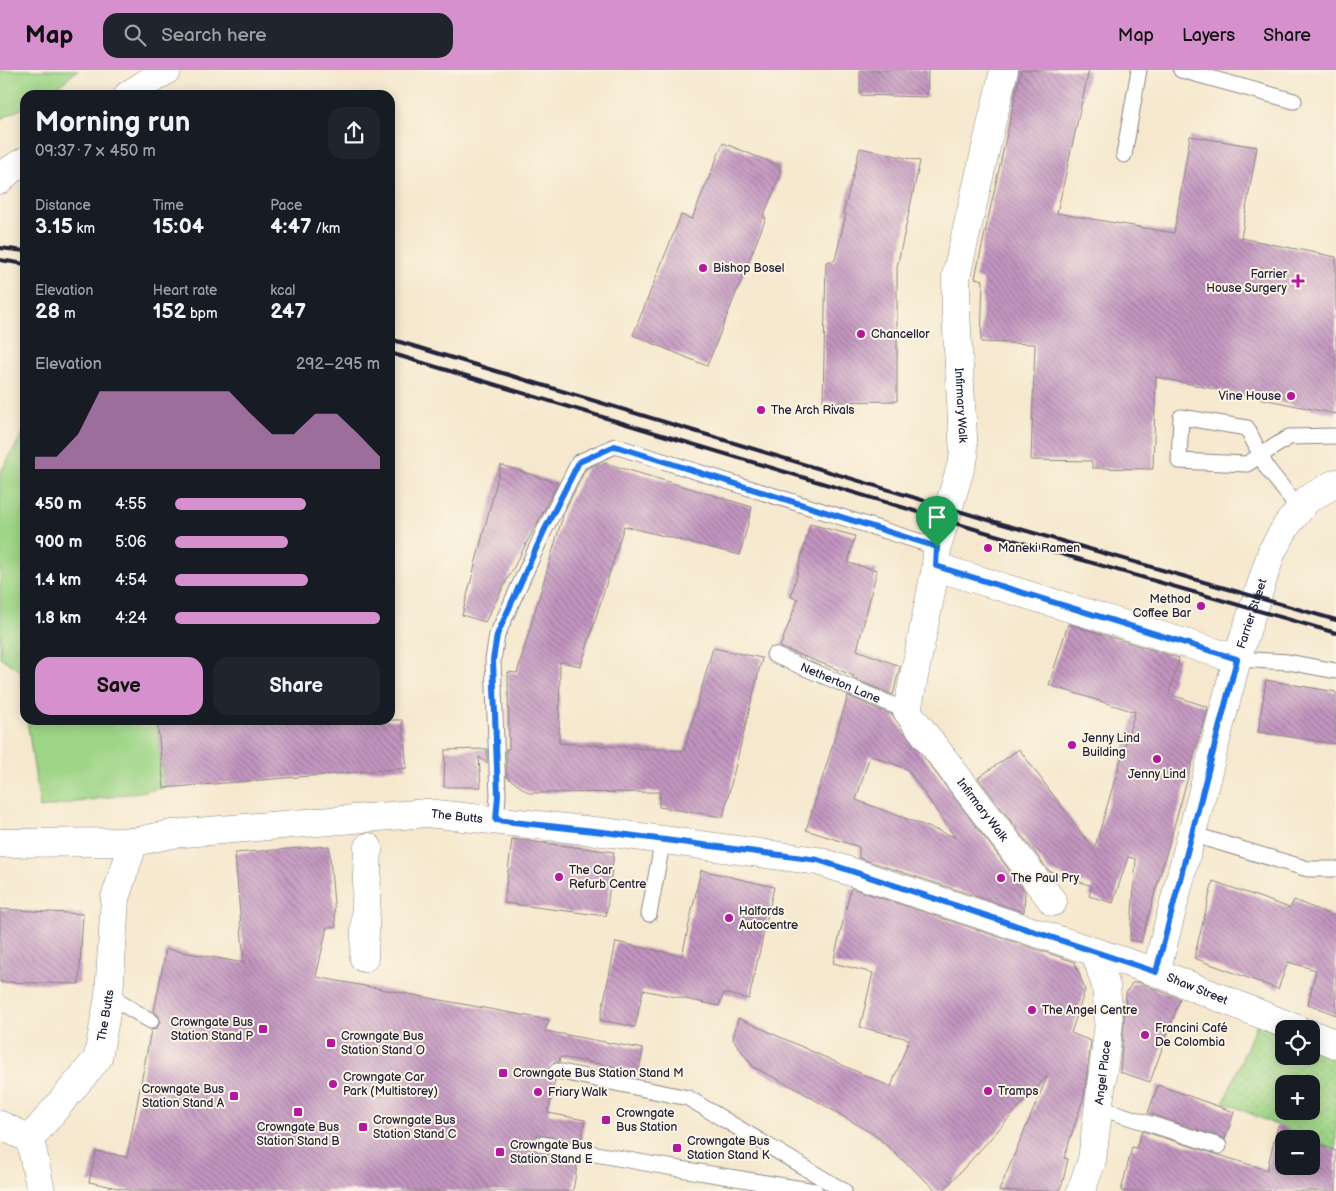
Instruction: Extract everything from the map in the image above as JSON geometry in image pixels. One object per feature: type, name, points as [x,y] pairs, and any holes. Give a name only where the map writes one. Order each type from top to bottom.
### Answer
[{"type":"street","name":"Infirmary Walk","points":[[1004,70],[956,276],[956,312],[964,456],[937,557],[907,711],[1053,902]]},
{"type":"street","points":[[139,90],[160,81]]},
{"type":"street","points":[[0,180],[10,170],[20,164]]},
{"type":"street","name":"Farrier Street","points":[[1156,972],[1237,659],[1272,551],[1287,525],[1308,499],[1336,482]]},
{"type":"street","points":[[937,557],[1237,659]]},
{"type":"street","name":"The Butts","points":[[0,843],[134,842],[172,834],[427,812],[663,839],[818,860],[1095,952]]},
{"type":"street","name":"The Butts","points":[[30,1139],[98,1058],[109,996],[115,898],[134,842]]},
{"type":"street","points":[[364,958],[368,847]]},
{"type":"street","name":"Shaw Street","points":[[1095,952],[1156,972],[1275,1020]]},
{"type":"street","name":"Angel Place","points":[[1081,1191],[1092,1160],[1097,1107],[1109,1023],[1106,986],[1095,952]]},
{"type":"street","points":[[1320,1038],[1336,1044]]},
{"type":"street","points":[[0,1125],[30,1139],[41,1191]]},
{"type":"lane","points":[[1124,155],[1139,70]]},
{"type":"lane","points":[[1181,70],[1294,101]]},
{"type":"lane","points":[[1300,510],[1267,468],[1261,456],[1247,428],[1181,417],[1179,461],[1247,464],[1261,456],[1289,437],[1336,436]]},
{"type":"lane","points":[[496,820],[498,796],[493,660],[497,635],[544,531],[579,462],[615,446],[937,557]]},
{"type":"lane","name":"Netherton Lane","points":[[774,655],[907,711]]},
{"type":"lane","points":[[1237,659],[1288,662],[1336,671]]},
{"type":"lane","points":[[1191,834],[1308,869],[1336,869]]},
{"type":"lane","points":[[649,914],[663,839]]},
{"type":"lane","points":[[109,996],[151,1021]]},
{"type":"lane","points":[[557,1071],[688,1098],[844,1191]]},
{"type":"lane","points":[[1097,1107],[1219,1146]]},
{"type":"lane","points":[[541,1144],[815,1191]]},
{"type":"green space","points":[[0,70],[78,70],[54,90],[20,90],[20,109],[0,119]]},
{"type":"green space","points":[[20,439],[20,671],[0,657],[0,473]]},
{"type":"green space","points":[[28,725],[158,725],[164,788],[40,808]]},
{"type":"green space","points":[[1257,1023],[1275,1030],[1275,1065],[1320,1065],[1320,1050],[1336,1056],[1336,1151],[1320,1144],[1320,1130],[1288,1130],[1224,1102]]},
{"type":"building","points":[[860,70],[928,70],[927,97],[860,95]]},
{"type":"building","points":[[1021,70],[1089,70],[1057,213],[1174,233],[1190,136],[1257,147],[1241,238],[1336,257],[1336,414],[1156,377],[1153,469],[1092,468],[1092,461],[1031,460],[1035,344],[981,342],[983,280],[975,278]]},
{"type":"building","name":"Bishop Bosel","points":[[723,143],[780,166],[780,176],[763,217],[766,218],[707,366],[633,335],[681,215],[692,219]]},
{"type":"building","name":"Chancellor","points":[[860,148],[920,161],[897,267],[897,401],[823,402],[826,262],[835,260],[846,214],[843,214]]},
{"type":"building","points":[[602,462],[752,507],[740,555],[624,526],[581,666],[560,662],[559,743],[684,751],[713,648],[762,658],[723,817],[659,807],[660,792],[529,793],[507,777],[506,749],[509,749],[508,672],[517,673],[564,512],[586,469]]},
{"type":"building","points":[[501,465],[558,483],[485,622],[462,615]]},
{"type":"building","points":[[810,524],[855,536],[848,563],[877,570],[857,650],[900,666],[893,695],[853,678],[854,676],[780,647],[798,599],[791,597]]},
{"type":"building","name":"Jenny Lind","points":[[1068,624],[1179,658],[1169,694],[1208,707],[1141,942],[1130,940],[1136,859],[1128,857],[1113,903],[1089,896],[1092,886],[1049,871],[978,778],[1019,749],[1094,850],[1135,712],[1049,685]]},
{"type":"building","points":[[1266,680],[1336,692],[1336,744],[1258,732]]},
{"type":"building","points":[[848,696],[892,715],[1025,891],[1024,912],[859,858],[859,847],[806,830]],"holes":[[[870,755],[907,769],[955,837],[856,800]]]},
{"type":"building","points":[[395,720],[402,720],[407,768],[164,788],[158,725],[395,725]]},
{"type":"building","points":[[487,749],[487,763],[479,757],[481,787],[444,787],[445,750]]},
{"type":"building","name":"The Car Refurb Centre","points":[[512,839],[614,852],[606,916],[504,903]]},
{"type":"building","name":"Crowngate Car Park (Multistorey)","points":[[329,846],[336,927],[327,927],[316,977],[549,1020],[545,1031],[643,1049],[639,1071],[560,1057],[559,1062],[554,1062],[548,1069],[548,1074],[555,1080],[548,1113],[585,1120],[581,1142],[538,1135],[534,1138],[532,1147],[539,1153],[578,1160],[573,1191],[133,1191],[89,1182],[96,1151],[127,1157],[151,1030],[156,1029],[160,1022],[159,1016],[154,1012],[166,949],[244,963],[235,853]]},
{"type":"building","points":[[701,870],[774,887],[749,999],[724,993],[719,1006],[643,990],[635,1027],[600,1020],[616,942],[682,956]]},
{"type":"building","points":[[1213,881],[1290,908],[1294,900],[1336,917],[1336,1015],[1308,1004],[1316,970],[1288,962],[1278,989],[1194,958]]},
{"type":"building","points":[[851,888],[1075,962],[1085,990],[1071,1033],[1091,1041],[1084,1096],[1064,1158],[1068,1159],[1059,1191],[999,1191],[1048,1075],[943,1191],[937,1191],[875,1135],[793,1087],[753,1067],[733,1039],[738,1018],[891,1087],[909,1039],[860,1027],[873,973],[833,963]]},
{"type":"building","points":[[0,909],[83,914],[79,984],[0,982]]},
{"type":"building","name":"Francini Café De Colombia","points":[[1138,982],[1180,999],[1150,1082],[1120,1072],[1126,993],[1132,983]]},
{"type":"building","points":[[1158,1085],[1234,1112],[1225,1139],[1148,1113]]},
{"type":"building","points":[[1278,1125],[1289,1130],[1277,1130]]},
{"type":"building","points":[[1142,1131],[1267,1170],[1275,1137],[1275,1175],[1320,1175],[1320,1144],[1336,1151],[1336,1191],[1121,1191],[1132,1147],[1136,1148]]},
{"type":"railway","points":[[0,248],[20,250]]},
{"type":"railway","points":[[0,260],[20,263]]},
{"type":"railway","points":[[395,341],[985,519],[1336,620]]},
{"type":"railway","points":[[395,355],[978,530],[1336,633]]},
{"type":"place","name":"Bishop Bosel","points":[[703,268]]},
{"type":"place","name":"Farrier House Surgery","points":[[1298,281]]},
{"type":"place","name":"Chancellor","points":[[861,334]]},
{"type":"place","name":"Vine House","points":[[1291,396]]},
{"type":"place","name":"The Arch Rivals","points":[[761,410]]},
{"type":"place","name":"Maneki Ramen","points":[[988,548]]},
{"type":"place","name":"Method Coffee Bar","points":[[1201,606]]},
{"type":"place","name":"Jenny Lind Building","points":[[1072,745]]},
{"type":"place","name":"Jenny Lind","points":[[1157,759]]},
{"type":"place","name":"The Car Refurb Centre","points":[[559,877]]},
{"type":"place","name":"The Paul Pry","points":[[1001,878]]},
{"type":"place","name":"Halfords Autocentre","points":[[729,918]]},
{"type":"place","name":"The Angel Centre","points":[[1032,1010]]},
{"type":"place","name":"Crowngate Bus Station Stand P","points":[[263,1029]]},
{"type":"place","name":"Francini Café De Colombia","points":[[1145,1035]]},
{"type":"place","name":"Crowngate Bus Station Stand O","points":[[331,1043]]},
{"type":"place","name":"Crowngate Bus Station Stand M","points":[[503,1073]]},
{"type":"place","name":"Crowngate Car Park (Multistorey)","points":[[333,1084]]},
{"type":"place","name":"Tramps","points":[[988,1091]]},
{"type":"place","name":"Friary Walk","points":[[538,1092]]},
{"type":"place","name":"Crowngate Bus Station Stand A","points":[[234,1096]]},
{"type":"place","name":"Crowngate Bus Station Stand B","points":[[298,1112]]},
{"type":"place","name":"Crowngate Bus Station","points":[[606,1120]]},
{"type":"place","name":"Crowngate Bus Station Stand C","points":[[363,1127]]},
{"type":"place","name":"Crowngate Bus Station Stand K","points":[[677,1148]]},
{"type":"place","name":"Crowngate Bus Station Stand E","points":[[500,1152]]},
{"type":"route","points":[[615,446],[937,547],[936,566],[1237,659],[1156,972],[818,860],[496,820],[498,796],[493,660],[497,635],[544,531],[579,462],[615,446]]}]
